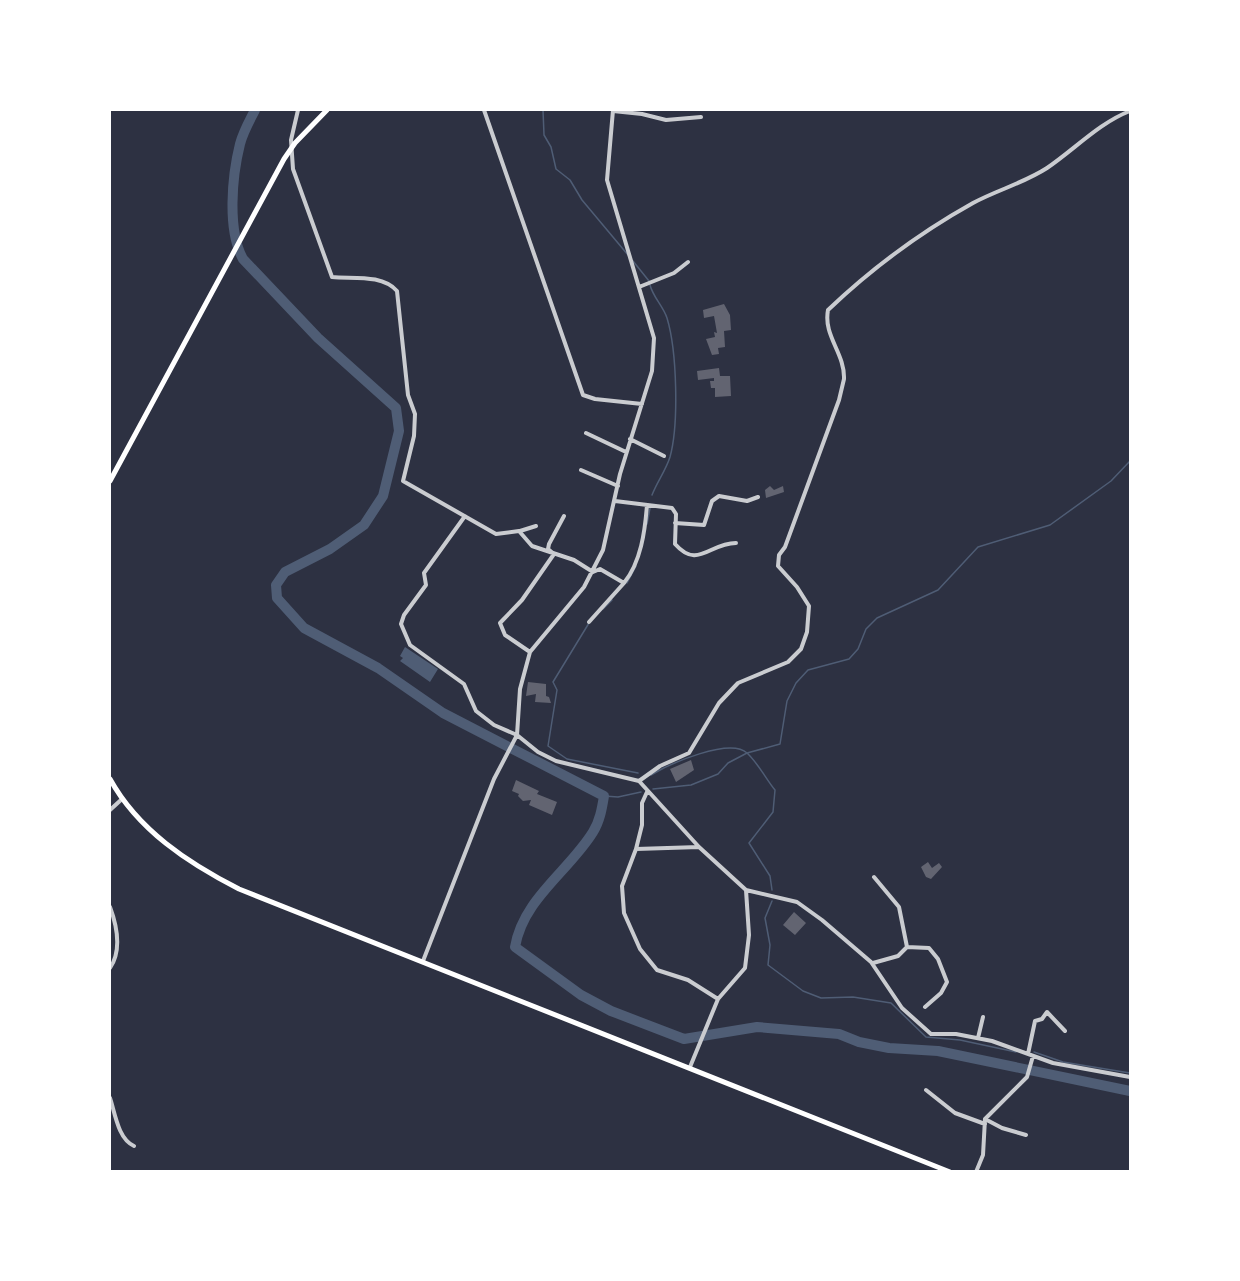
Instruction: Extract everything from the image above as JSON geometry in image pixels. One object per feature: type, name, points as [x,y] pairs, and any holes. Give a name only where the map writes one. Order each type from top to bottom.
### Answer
[{"type":"main road","points":[[110,481],[292,148],[327,110]]},
{"type":"main road","points":[[110,779],[122,799],[152,832],[201,870],[273,903],[950,1172]]},
{"type":"street","points":[[298,110],[292,148],[292,169],[332,277],[375,279],[386,282],[397,291],[408,395],[415,414],[414,436],[403,481],[496,534],[536,526]]},
{"type":"street","points":[[484,110],[583,395],[595,399],[642,404]]},
{"type":"street","points":[[423,962],[502,760],[516,736],[520,689],[530,652],[570,606],[592,572],[608,536],[626,452],[652,371],[654,338],[607,180],[613,110],[666,120],[701,117]]},
{"type":"street","points":[[639,782],[660,766],[689,753],[714,709],[734,687],[772,666],[788,662],[801,649],[807,632],[809,606],[797,587],[778,567],[779,555],[785,547],[816,465],[844,379],[844,367],[826,324],[828,310],[884,262],[939,223],[975,202],[1018,185],[1046,169],[1101,126],[1131,111]]},
{"type":"street","points":[[639,287],[653,283],[688,262]]},
{"type":"street","points":[[586,433],[626,452]]},
{"type":"street","points":[[630,439],[664,456]]},
{"type":"street","points":[[581,470],[618,486]]},
{"type":"street","points":[[675,524],[704,525],[712,501],[719,496],[747,501],[758,497]]},
{"type":"street","points":[[615,501],[672,508],[676,514],[675,544],[691,556],[696,557],[720,544],[736,543]]},
{"type":"street","points":[[589,622],[633,570],[641,544],[648,505]]},
{"type":"street","points":[[465,516],[424,573],[426,585],[404,615],[401,624],[410,645],[464,684],[476,711],[494,725],[556,761],[639,782],[699,847],[746,890],[797,902],[872,963],[902,1008],[931,1034],[978,1038],[1012,1047],[1059,1064],[1131,1077]]},
{"type":"street","points":[[554,554],[548,549],[549,544],[564,516]]},
{"type":"street","points":[[519,531],[532,546],[574,560],[592,572]]},
{"type":"street","points":[[530,652],[505,635],[500,623],[522,600],[554,554]]},
{"type":"street","points":[[592,572],[600,569],[624,583]]},
{"type":"street","points":[[647,792],[642,803],[642,825],[636,849],[622,886],[621,899],[624,913],[640,949],[657,970],[688,980],[718,999]]},
{"type":"street","points":[[110,810],[122,799]]},
{"type":"street","points":[[636,849],[699,847]]},
{"type":"street","points":[[874,877],[899,907],[907,947]]},
{"type":"street","points":[[690,1067],[718,999],[745,968],[749,935],[746,890]]},
{"type":"street","points":[[110,907],[115,920],[118,948],[110,968]]},
{"type":"street","points":[[872,963],[898,956],[907,947],[929,948],[938,959],[947,982],[942,993],[925,1007]]},
{"type":"street","points":[[1028,1054],[1034,1036],[1034,1024],[1047,1012],[1065,1031]]},
{"type":"street","points":[[978,1038],[983,1017]]},
{"type":"street","points":[[975,1172],[983,1155],[986,1119],[1027,1077],[1033,1056]]},
{"type":"street","points":[[926,1090],[956,1113],[985,1125]]},
{"type":"street","points":[[110,1098],[119,1128],[129,1144],[134,1146]]},
{"type":"street","points":[[986,1119],[1002,1128],[1026,1135]]},
{"type":"water","points":[[405,647],[438,669],[430,682],[400,661],[403,658],[400,656]]},
{"type":"building","points":[[724,304],[730,315],[731,330],[724,331],[725,347],[718,348],[719,354],[712,355],[706,339],[715,337],[714,332],[717,333],[714,316],[704,318],[703,310]]},
{"type":"building","points":[[719,368],[720,376],[730,376],[731,396],[715,397],[715,388],[711,388],[710,381],[714,381],[714,378],[698,380],[697,371]]},
{"type":"building","points":[[770,486],[774,490],[783,486],[784,492],[766,498],[765,490]]},
{"type":"building","points":[[528,682],[546,684],[546,696],[549,697],[551,703],[535,702],[536,694],[526,696]]},
{"type":"building","points":[[691,760],[694,770],[676,782],[670,769]]},
{"type":"building","points":[[516,780],[539,791],[537,794],[557,802],[552,815],[529,805],[531,800],[523,801],[518,796],[519,794],[512,791]]},
{"type":"building","points":[[928,862],[932,868],[939,863],[942,867],[931,879],[926,877],[921,867]]},
{"type":"building","points":[[794,912],[806,923],[795,935],[783,925]]},
{"type":"waterway","points":[[255,110],[240,144],[233,187],[235,233],[243,259],[318,338],[396,408],[399,431],[383,496],[364,525],[330,549],[285,572],[276,585],[277,598],[304,628],[378,668],[443,713],[604,796],[599,819],[593,832],[527,914],[515,947],[581,995],[611,1011],[684,1039],[757,1027],[839,1034],[859,1042],[889,1048],[938,1051],[1130,1091]]},
{"type":"waterway","points":[[543,110],[544,135],[551,147],[556,169],[570,180],[582,200],[628,255]]},
{"type":"waterway","points":[[633,261],[649,281]]},
{"type":"waterway","points":[[650,285],[667,318],[673,349],[676,388],[675,426],[670,457],[652,495]]},
{"type":"waterway","points":[[653,789],[691,785],[718,774],[728,763],[747,753],[780,744],[787,701],[796,683],[808,670],[849,659],[858,649],[866,629],[877,618],[938,590],[978,547],[1050,525],[1111,481],[1130,461]]},
{"type":"waterway","points":[[647,524],[650,508]]},
{"type":"waterway","points":[[627,583],[636,566]]},
{"type":"waterway","points":[[603,609],[612,600]]},
{"type":"waterway","points":[[589,623],[553,682],[557,690],[548,746],[567,759],[638,773]]},
{"type":"waterway","points":[[651,775],[685,759],[714,750],[739,749],[747,753],[775,790],[773,812],[749,843],[770,876],[772,890]]},
{"type":"waterway","points":[[604,796],[618,797],[641,792]]},
{"type":"waterway","points":[[772,901],[765,918],[770,945],[768,965],[803,991],[821,998],[853,997],[891,1003],[926,1037],[960,1040],[1016,1052]]},
{"type":"waterway","points":[[1034,1052],[1063,1062],[1130,1073]]}]
